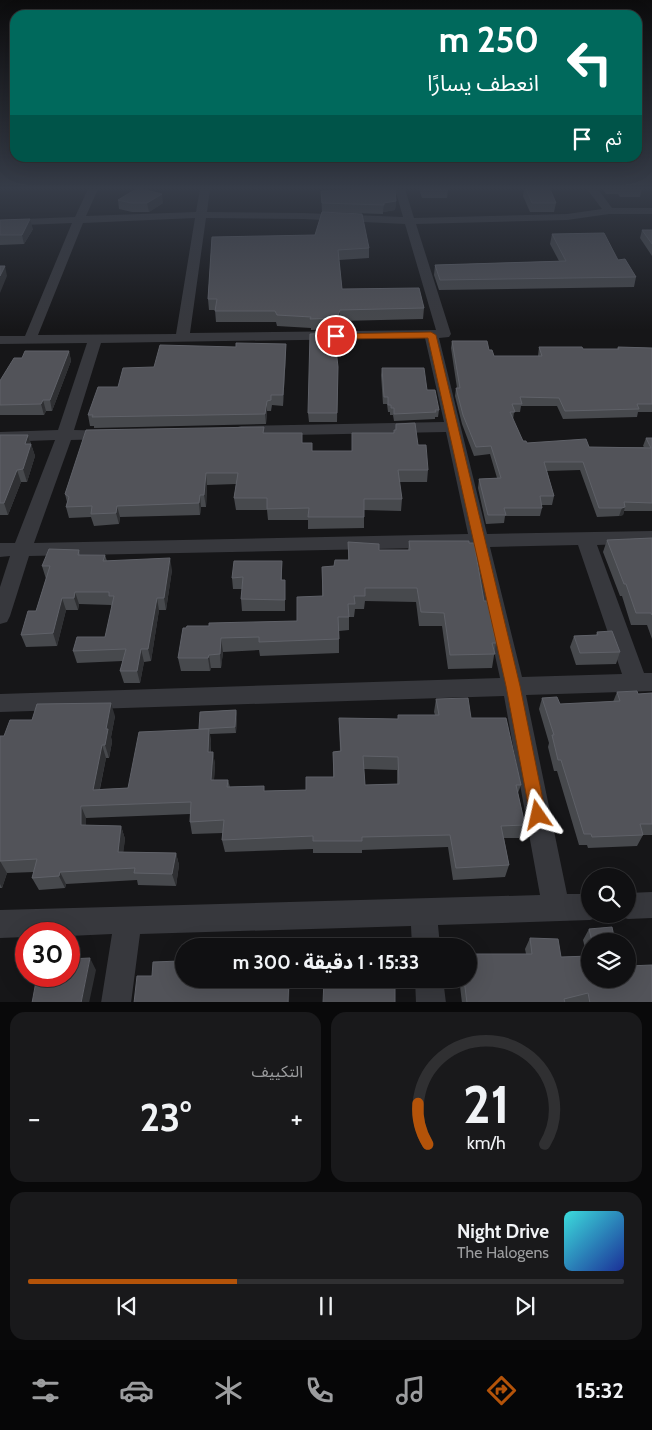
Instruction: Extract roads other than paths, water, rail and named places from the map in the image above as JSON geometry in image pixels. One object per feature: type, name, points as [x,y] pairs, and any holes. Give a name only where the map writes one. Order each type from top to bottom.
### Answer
[{"type":"street","points":[[30,339],[72,236]]},
{"type":"street","points":[[182,339],[198,236]]},
{"type":"street","points":[[0,340],[444,334],[414,236]]},
{"type":"street","points":[[431,335],[513,686],[556,908]]},
{"type":"street","points":[[0,616],[22,550],[65,435],[95,339]]},
{"type":"street","points":[[224,432],[453,427]]},
{"type":"street","points":[[0,436],[125,434]]},
{"type":"street","points":[[0,550],[652,537]]},
{"type":"street","points":[[0,703],[644,682],[585,538]]},
{"type":"street","points":[[636,906],[652,905]]},
{"type":"street","points":[[0,924],[581,907]]},
{"type":"street","points":[[424,911],[426,938]]},
{"type":"street","points":[[116,1002],[128,920]]},
{"type":"street","points":[[430,988],[431,1002]]}]
